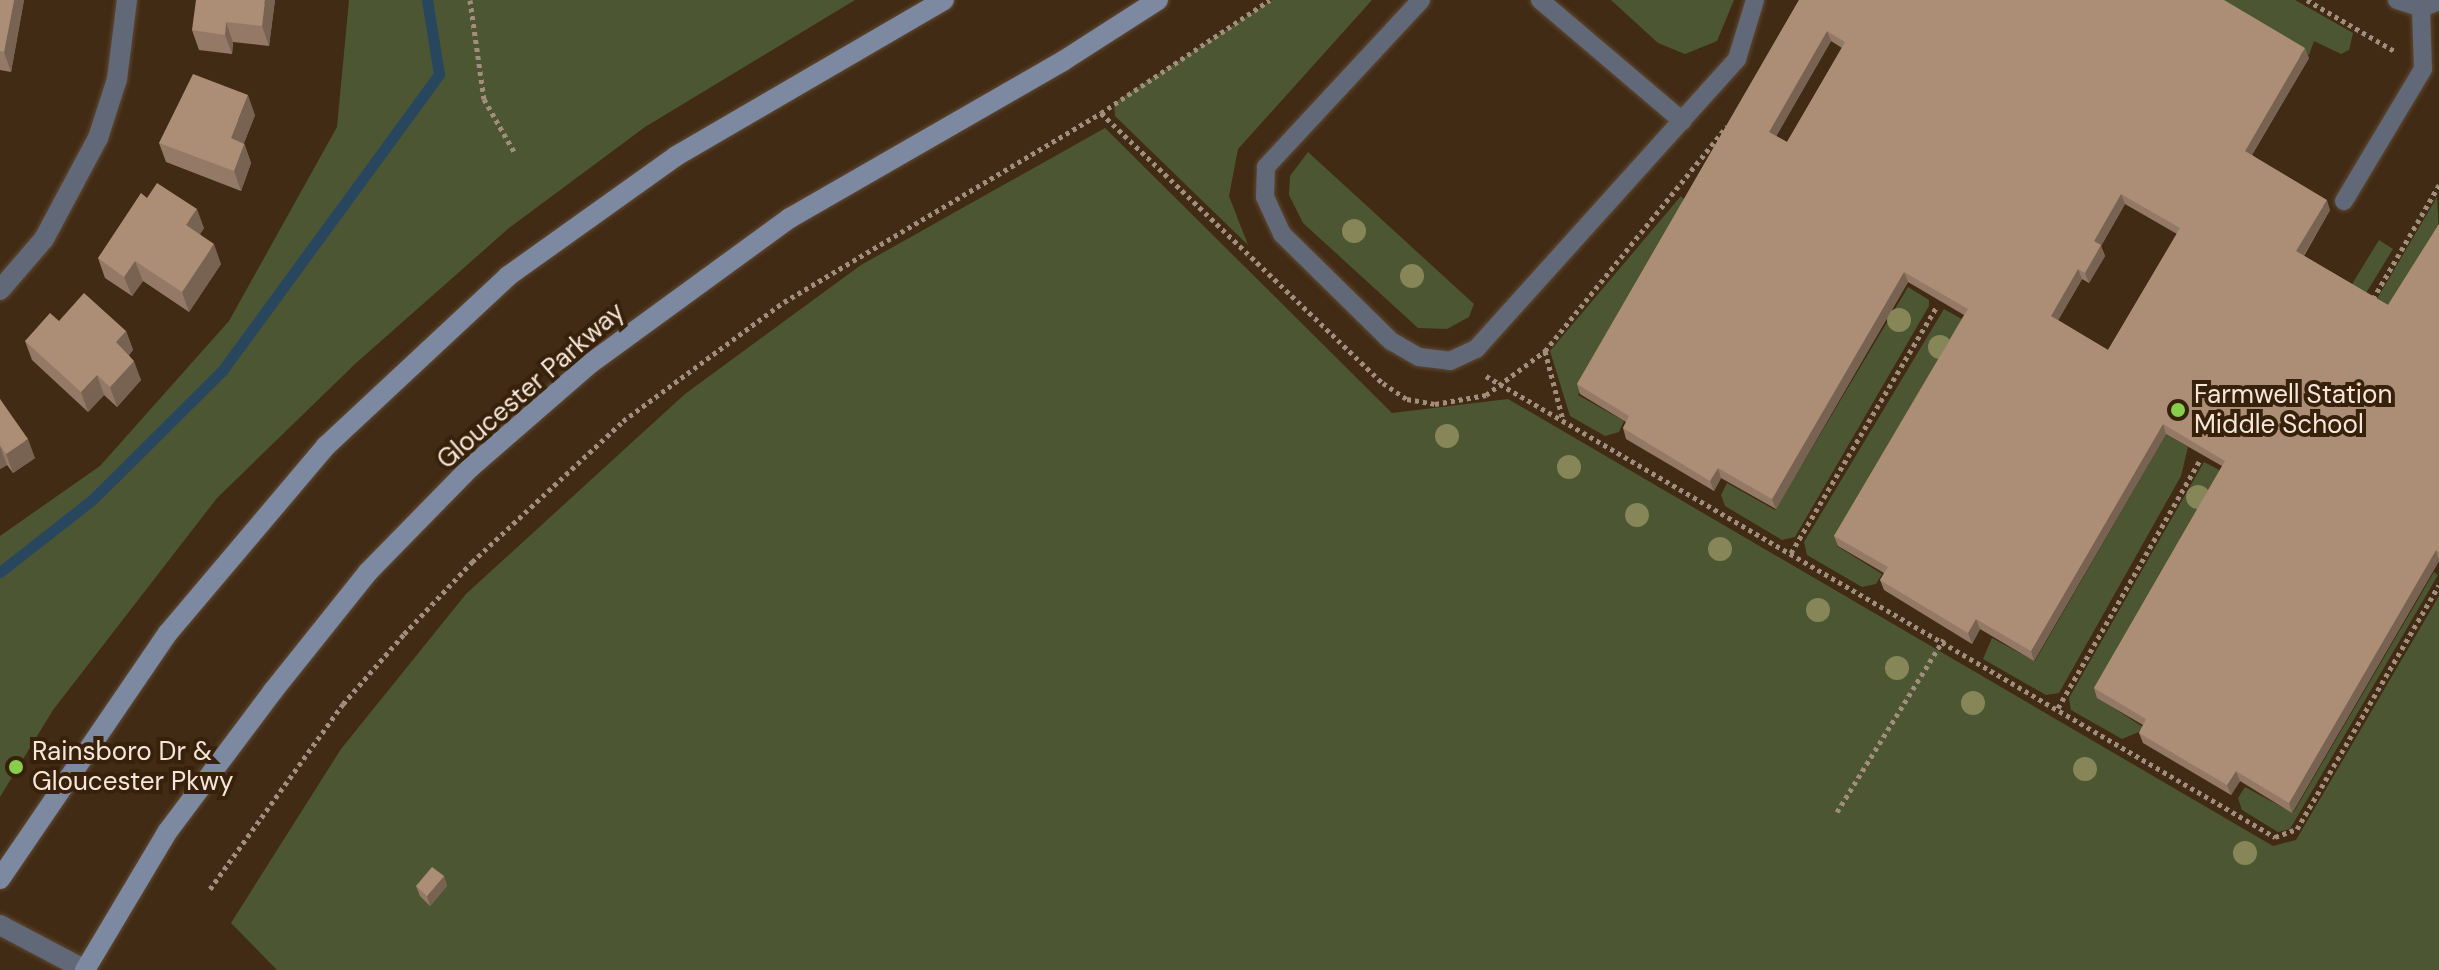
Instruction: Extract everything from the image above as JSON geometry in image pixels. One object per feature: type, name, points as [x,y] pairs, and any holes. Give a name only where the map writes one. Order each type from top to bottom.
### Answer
[{"type":"main road","points":[[0,879],[168,633],[326,446],[508,276],[676,156],[944,0]]},
{"type":"main road","name":"Gloucester Parkway","points":[[85,970],[168,831],[273,691],[368,572],[470,468],[591,363],[738,254],[1158,0]]},
{"type":"street","points":[[0,290],[44,239],[98,138],[117,79],[127,0]]},
{"type":"street","points":[[0,925],[85,970]]},
{"type":"lane","points":[[1421,0],[1266,167],[1265,197],[1282,234],[1391,341],[1419,357],[1450,361],[1476,349],[1737,59],[1755,0]]},
{"type":"lane","points":[[1540,0],[1682,121]]},
{"type":"lane","points":[[2344,201],[2423,69],[2430,4],[2397,0]]},
{"type":"path","points":[[470,0],[484,99],[516,155]]},
{"type":"path","points":[[210,889],[343,704],[404,634],[483,551],[623,421],[784,302],[1101,113],[1270,0]]},
{"type":"path","points":[[2307,0],[2423,69]]},
{"type":"path","points":[[1506,384],[1545,351],[1733,118]]},
{"type":"path","points":[[2373,299],[2439,185]]},
{"type":"path","points":[[1791,553],[1937,306]]},
{"type":"path","points":[[1545,351],[1564,420]]},
{"type":"path","points":[[1450,361],[1506,384],[1791,553],[1944,639],[2275,837],[2297,829],[2439,585]]},
{"type":"path","points":[[2058,708],[2199,462]]},
{"type":"path","points":[[1837,812],[1944,639]]},
{"type":"green space","points":[[349,0],[855,0],[645,127],[509,228],[355,364],[217,498],[53,710],[0,797],[0,536],[100,466],[229,321],[337,127]]},
{"type":"green space","points":[[1272,0],[1372,0],[1238,149],[1229,196],[1248,245],[1115,116],[1114,103]]},
{"type":"green space","points":[[1611,0],[1734,0],[1717,41],[1685,54],[1658,43]]},
{"type":"green space","points":[[2213,0],[2295,0],[2353,33],[2349,50],[2341,54],[2314,41],[2309,55]]},
{"type":"green space","points":[[1105,128],[1392,413],[1508,399],[2273,846],[2296,840],[2439,596],[2439,970],[277,970],[231,923],[341,749],[466,594],[685,394],[861,265]]},
{"type":"green space","points":[[1308,152],[1474,304],[1469,317],[1447,329],[1418,328],[1303,223],[1289,195],[1290,176]]},
{"type":"green space","points":[[1681,196],[1690,206],[1578,395],[1624,421],[1619,432],[1605,436],[1570,416],[1550,351]]},
{"type":"green space","points":[[2437,197],[2439,235],[2392,315],[2374,304]]},
{"type":"green space","points":[[2379,240],[2393,249],[2363,298],[2349,289]]},
{"type":"green space","points":[[1908,287],[1929,300],[1929,306],[1795,537],[1782,540],[1725,506],[1721,495],[1727,483],[1775,510]]},
{"type":"green space","points":[[1944,309],[1967,322],[1837,546],[1882,574],[1876,584],[1862,587],[1807,555],[1804,542]]},
{"type":"green space","points":[[2166,434],[2188,447],[2181,476],[2059,693],[2046,695],[1983,659],[1992,638],[2035,661]]},
{"type":"green space","points":[[2204,462],[2225,473],[2097,697],[2146,729],[2122,739],[2071,710],[2069,698]]},
{"type":"green space","points":[[2434,572],[2438,575],[2290,829],[2278,832],[2242,810],[2238,798],[2245,787],[2293,813]]},
{"type":"building","points":[[0,0],[14,0],[4,52],[0,51]]},
{"type":"building","points":[[196,0],[265,0],[262,26],[226,22],[225,35],[192,30]]},
{"type":"building","name":"Farmwell Station Middle School","points":[[1799,0],[2224,0],[2305,48],[2245,151],[2327,200],[2296,251],[2388,305],[2439,224],[2439,552],[2436,550],[2289,803],[2236,771],[2227,785],[2139,733],[2146,719],[2094,688],[2225,461],[2163,424],[2031,651],[1976,619],[1968,633],[1880,580],[1888,567],[1834,536],[1968,309],[1904,272],[1772,499],[1718,468],[1710,481],[1623,428],[1629,416],[1577,384]],"holes":[[[1827,31],[1845,42],[1787,142],[1769,132]],[[2121,194],[2180,228],[2108,350],[2051,316],[2078,269],[2085,273],[2101,245],[2094,241]]]},
{"type":"building","points":[[193,74],[248,95],[231,138],[244,144],[234,171],[159,143]]},
{"type":"building","points":[[157,183],[197,209],[186,225],[214,244],[182,292],[135,261],[124,277],[98,258],[141,193],[147,198]]},
{"type":"building","points":[[84,293],[126,331],[116,342],[134,361],[110,387],[97,375],[81,392],[25,341],[50,313],[59,321]]},
{"type":"building","points":[[0,399],[28,439],[6,454],[0,445]]},
{"type":"building","points":[[432,867],[444,876],[427,896],[416,886]]},
{"type":"waterway","points":[[0,572],[93,499],[222,371],[439,74],[427,0]]},
{"type":"place","name":"Farmwell Station Middle School","points":[[2178,410]]},
{"type":"place","name":"Rainsboro Dr & Gloucester Pkwy","points":[[16,767]]}]
